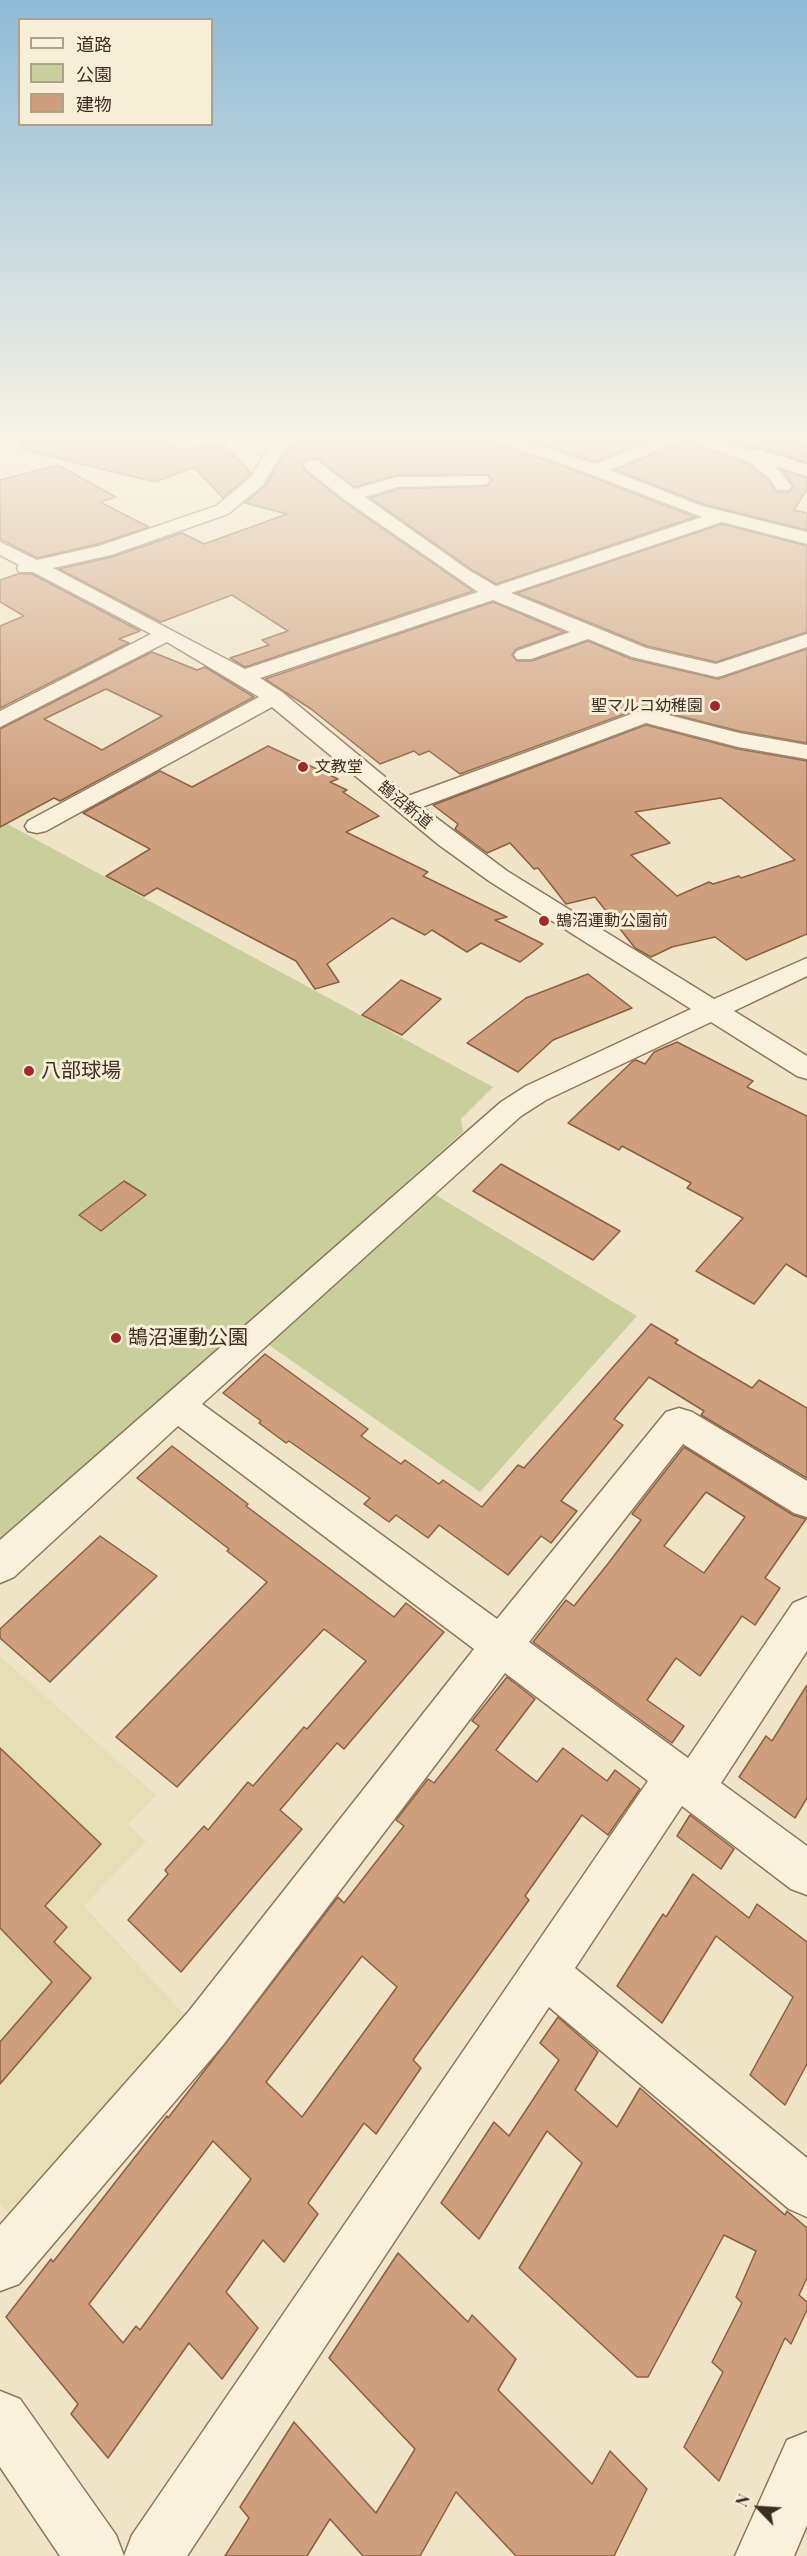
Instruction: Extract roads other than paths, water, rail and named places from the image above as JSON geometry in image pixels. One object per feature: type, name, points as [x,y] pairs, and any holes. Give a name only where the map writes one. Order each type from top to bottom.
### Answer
[{"type":"street","name":"鵠沼新道","points":[[21,559],[168,634],[243,676],[274,697],[405,805],[498,876],[807,1070]]},
{"type":"street","points":[[7,571],[69,559]]},
{"type":"street","points":[[441,559],[496,594],[654,658],[717,670],[807,640]]},
{"type":"street","points":[[243,676],[597,559]]},
{"type":"street","points":[[524,655],[588,632]]},
{"type":"street","points":[[0,720],[168,634]]},
{"type":"street","points":[[37,826],[274,697]]},
{"type":"street","points":[[405,805],[645,716],[738,740],[807,752]]},
{"type":"street","points":[[0,1565],[511,1109],[536,1093],[807,966]]},
{"type":"street","points":[[177,1405],[807,1874]]},
{"type":"street","points":[[0,2265],[206,2028],[501,1646],[680,1422],[807,1501]]},
{"type":"street","points":[[153,2556],[544,1973],[807,1616]]},
{"type":"street","points":[[544,1973],[807,2191]]},
{"type":"street","points":[[0,2419],[95,2556]]},
{"type":"street","points":[[764,2556],[807,2460]]},
{"type":"place","name":"聖マルコ幼稚園","points":[[715,706]]},
{"type":"place","name":"文教堂","points":[[303,767]]},
{"type":"place","name":"鵠沼運動公園前","points":[[544,921]]},
{"type":"place","name":"八部球場","points":[[29,1071]]},
{"type":"place","name":"鵠沼運動公園","points":[[116,1338]]}]
